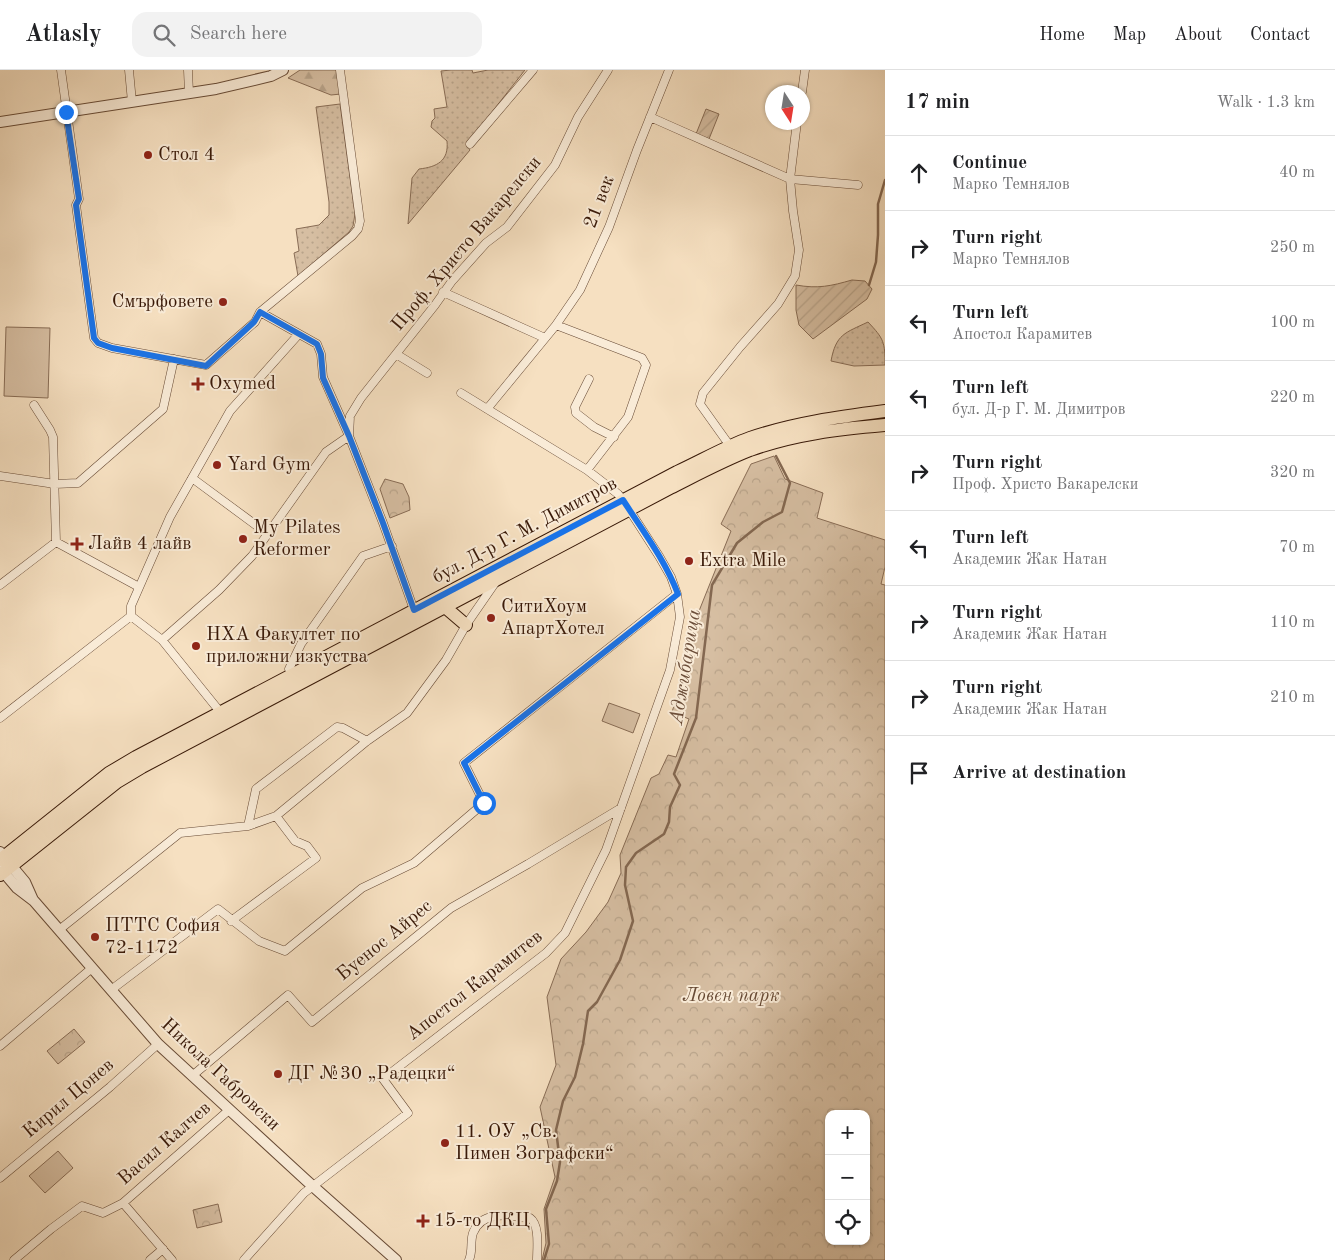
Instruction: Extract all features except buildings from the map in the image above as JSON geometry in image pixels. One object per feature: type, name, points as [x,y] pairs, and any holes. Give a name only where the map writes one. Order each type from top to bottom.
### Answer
[{"type":"main road","name":"бул. Д-р Г. М. Димитров","points":[[3,864],[117,782],[498,579],[730,446],[767,433],[802,424],[842,416],[885,411]]},
{"type":"main road","name":"бул. Д-р Г. М. Димитров","points":[[3,864],[109,773],[414,610],[626,505],[730,458],[761,446],[826,430],[885,425]]},
{"type":"main road","points":[[445,607],[466,625]]},
{"type":"street","points":[[61,70],[79,199],[76,205],[94,338],[98,343],[112,348],[206,366],[254,322],[260,312],[358,229],[360,221],[358,198],[340,70]]},
{"type":"street","points":[[129,70],[132,102]]},
{"type":"street","points":[[188,70],[189,93]]},
{"type":"street","points":[[0,122],[189,93],[247,82],[271,76],[284,70]]},
{"type":"street","points":[[470,144],[532,70]]},
{"type":"street","name":"Проф. Христо Вакарелски","points":[[349,436],[350,416],[361,398],[435,306],[443,292],[486,243],[507,227],[555,165],[578,117],[608,70]]},
{"type":"street","name":"21 век","points":[[488,409],[556,325],[580,290],[609,227],[669,70]]},
{"type":"street","points":[[803,85],[805,70]]},
{"type":"street","points":[[650,117],[790,179],[858,185]]},
{"type":"street","points":[[730,446],[700,404],[701,398],[740,347],[778,304],[795,276],[799,250],[790,179],[796,130]]},
{"type":"street","points":[[443,292],[545,338]]},
{"type":"street","name":"Проф. Христо Вакарелски","points":[[260,312],[317,344],[321,354],[323,378],[349,436],[392,546],[414,610]]},
{"type":"street","points":[[556,325],[645,361],[646,365],[628,417],[587,470]]},
{"type":"street","points":[[0,718],[130,616],[131,606],[170,518],[230,411],[298,335]]},
{"type":"street","points":[[396,354],[427,373]]},
{"type":"street","points":[[0,476],[55,484],[74,484],[78,482],[163,409],[174,359]]},
{"type":"street","points":[[590,379],[576,408],[576,413],[594,427],[614,437]]},
{"type":"street","name":"Апостол Карамитев","points":[[244,1260],[304,1193],[408,1113],[383,1079],[546,953],[565,933],[606,850],[670,670],[680,617],[678,594],[660,556],[626,505],[610,488],[587,470],[461,393]]},
{"type":"street","points":[[34,404],[53,438],[56,542]]},
{"type":"street","points":[[162,640],[219,590],[252,556],[326,452],[349,436]]},
{"type":"street","points":[[192,478],[268,534]]},
{"type":"street","points":[[56,542],[139,587]]},
{"type":"street","points":[[0,585],[56,542]]},
{"type":"street","points":[[293,674],[289,669],[301,644],[363,556],[392,546]]},
{"type":"street","points":[[59,930],[180,833],[248,826],[276,816],[367,742],[407,713],[446,660],[466,625],[498,579]]},
{"type":"street","points":[[111,990],[218,909],[259,941],[284,951],[362,888],[414,863],[484,803],[464,763],[678,594]]},
{"type":"street","points":[[130,616],[162,640],[221,713]]},
{"type":"street","points":[[248,826],[256,789],[338,727],[367,742]]},
{"type":"street","name":"Буенос Айрес","points":[[192,1076],[288,995],[312,1022],[451,908],[621,808]]},
{"type":"street","points":[[231,921],[316,858],[307,846],[295,841],[276,816]]},
{"type":"street","name":"Никола Габровски","points":[[3,864],[25,882],[34,901],[158,1044],[396,1260]]},
{"type":"street","points":[[0,1046],[92,968]]},
{"type":"street","name":"Кирил Цонев","points":[[0,1178],[110,1087],[158,1044]]},
{"type":"street","name":"Васил Калчев","points":[[14,1260],[51,1228],[82,1206],[103,1213],[123,1203],[229,1110]]},
{"type":"street","name":"Васил Калчев","points":[[123,1203],[163,1249]]},
{"type":"street","points":[[469,1260],[472,1254],[473,1234],[478,1225],[495,1215],[534,1220],[538,1260]]},
{"type":"street","points":[[150,1260],[163,1249],[172,1260]]},
{"type":"green space","points":[[300,70],[338,70],[341,94],[331,95],[288,78]]},
{"type":"green space","points":[[472,70],[473,73],[488,70],[525,70],[466,145],[470,150],[408,224],[412,178],[419,169],[431,167],[441,162],[446,154],[447,141],[431,127],[432,121],[435,118],[434,109],[447,107],[441,71]]},
{"type":"green space","points":[[340,104],[355,214],[353,226],[349,232],[298,276],[294,253],[299,251],[296,229],[319,225],[329,215],[329,202],[316,107]]},
{"type":"green space","points":[[706,109],[719,114],[709,139],[696,134]]},
{"type":"green space","points":[[852,280],[865,281],[872,289],[867,299],[813,339],[799,325],[796,310],[796,285],[824,286]]},
{"type":"green space","points":[[868,322],[882,341],[885,351],[885,365],[854,366],[831,361],[839,340],[848,332]]},
{"type":"green space","points":[[6,327],[50,328],[48,398],[4,396]]},
{"type":"green space","name":"Ловен парк","points":[[774,456],[785,479],[823,493],[817,518],[885,540],[885,567],[881,584],[885,585],[885,1260],[542,1260],[546,1243],[544,1209],[555,1177],[540,1107],[556,1065],[547,997],[561,959],[586,932],[608,902],[621,873],[620,855],[651,778],[659,774],[668,755],[676,757],[689,719],[672,712],[684,674],[695,621],[731,531],[721,524],[751,464]]},
{"type":"green space","points":[[385,479],[403,484],[409,497],[410,510],[390,518],[380,489]]},
{"type":"green space","points":[[609,703],[640,714],[633,733],[602,721]]},
{"type":"green space","points":[[74,1029],[85,1042],[58,1064],[47,1051]]},
{"type":"green space","points":[[58,1151],[73,1168],[45,1193],[29,1176]]},
{"type":"green space","points":[[218,1204],[222,1222],[197,1228],[193,1210]]},
{"type":"waterway","name":"Аджибарица","points":[[869,285],[876,262],[878,204],[885,180]]},
{"type":"waterway","name":"Аджибарица","points":[[544,1260],[549,1244],[546,1209],[557,1181],[560,1162],[556,1130],[563,1101],[575,1077],[588,1011],[597,1002],[620,960],[633,921],[625,885],[626,867],[636,853],[664,834],[669,822],[670,807],[680,785],[674,774],[696,718],[712,585],[737,543],[763,522],[782,512],[790,483],[776,456]]},
{"type":"place","name":"Стол 4","points":[[148,155]]},
{"type":"place","name":"Смърфовете","points":[[223,302]]},
{"type":"place","name":"Oxymed","points":[[198,384]]},
{"type":"place","name":"Yard Gym","points":[[217,465]]},
{"type":"place","name":"My Pilates Reformer","points":[[243,539]]},
{"type":"place","name":"Лайв 4 лайв","points":[[77,544]]},
{"type":"place","name":"Extra Mile","points":[[689,561]]},
{"type":"place","name":"СитиХоум АпартХотел","points":[[491,618]]},
{"type":"place","name":"НХА Факултет по приложни изкуства","points":[[196,646]]},
{"type":"place","name":"ПТТС София 72-1172","points":[[95,937]]},
{"type":"place","name":"ДГ №30 „Радецки“","points":[[278,1074]]},
{"type":"place","name":"11. ОУ „Св. Пимен Зографски“","points":[[445,1143]]},
{"type":"place","name":"15-то ДКЦ","points":[[423,1221]]},
{"type":"route","points":[[66,112],[79,199],[76,205],[94,338],[98,343],[112,348],[206,366],[254,322],[260,312],[317,344],[321,354],[323,378],[349,436],[414,610],[623,500],[660,556],[678,594],[464,763],[484,803]]}]
